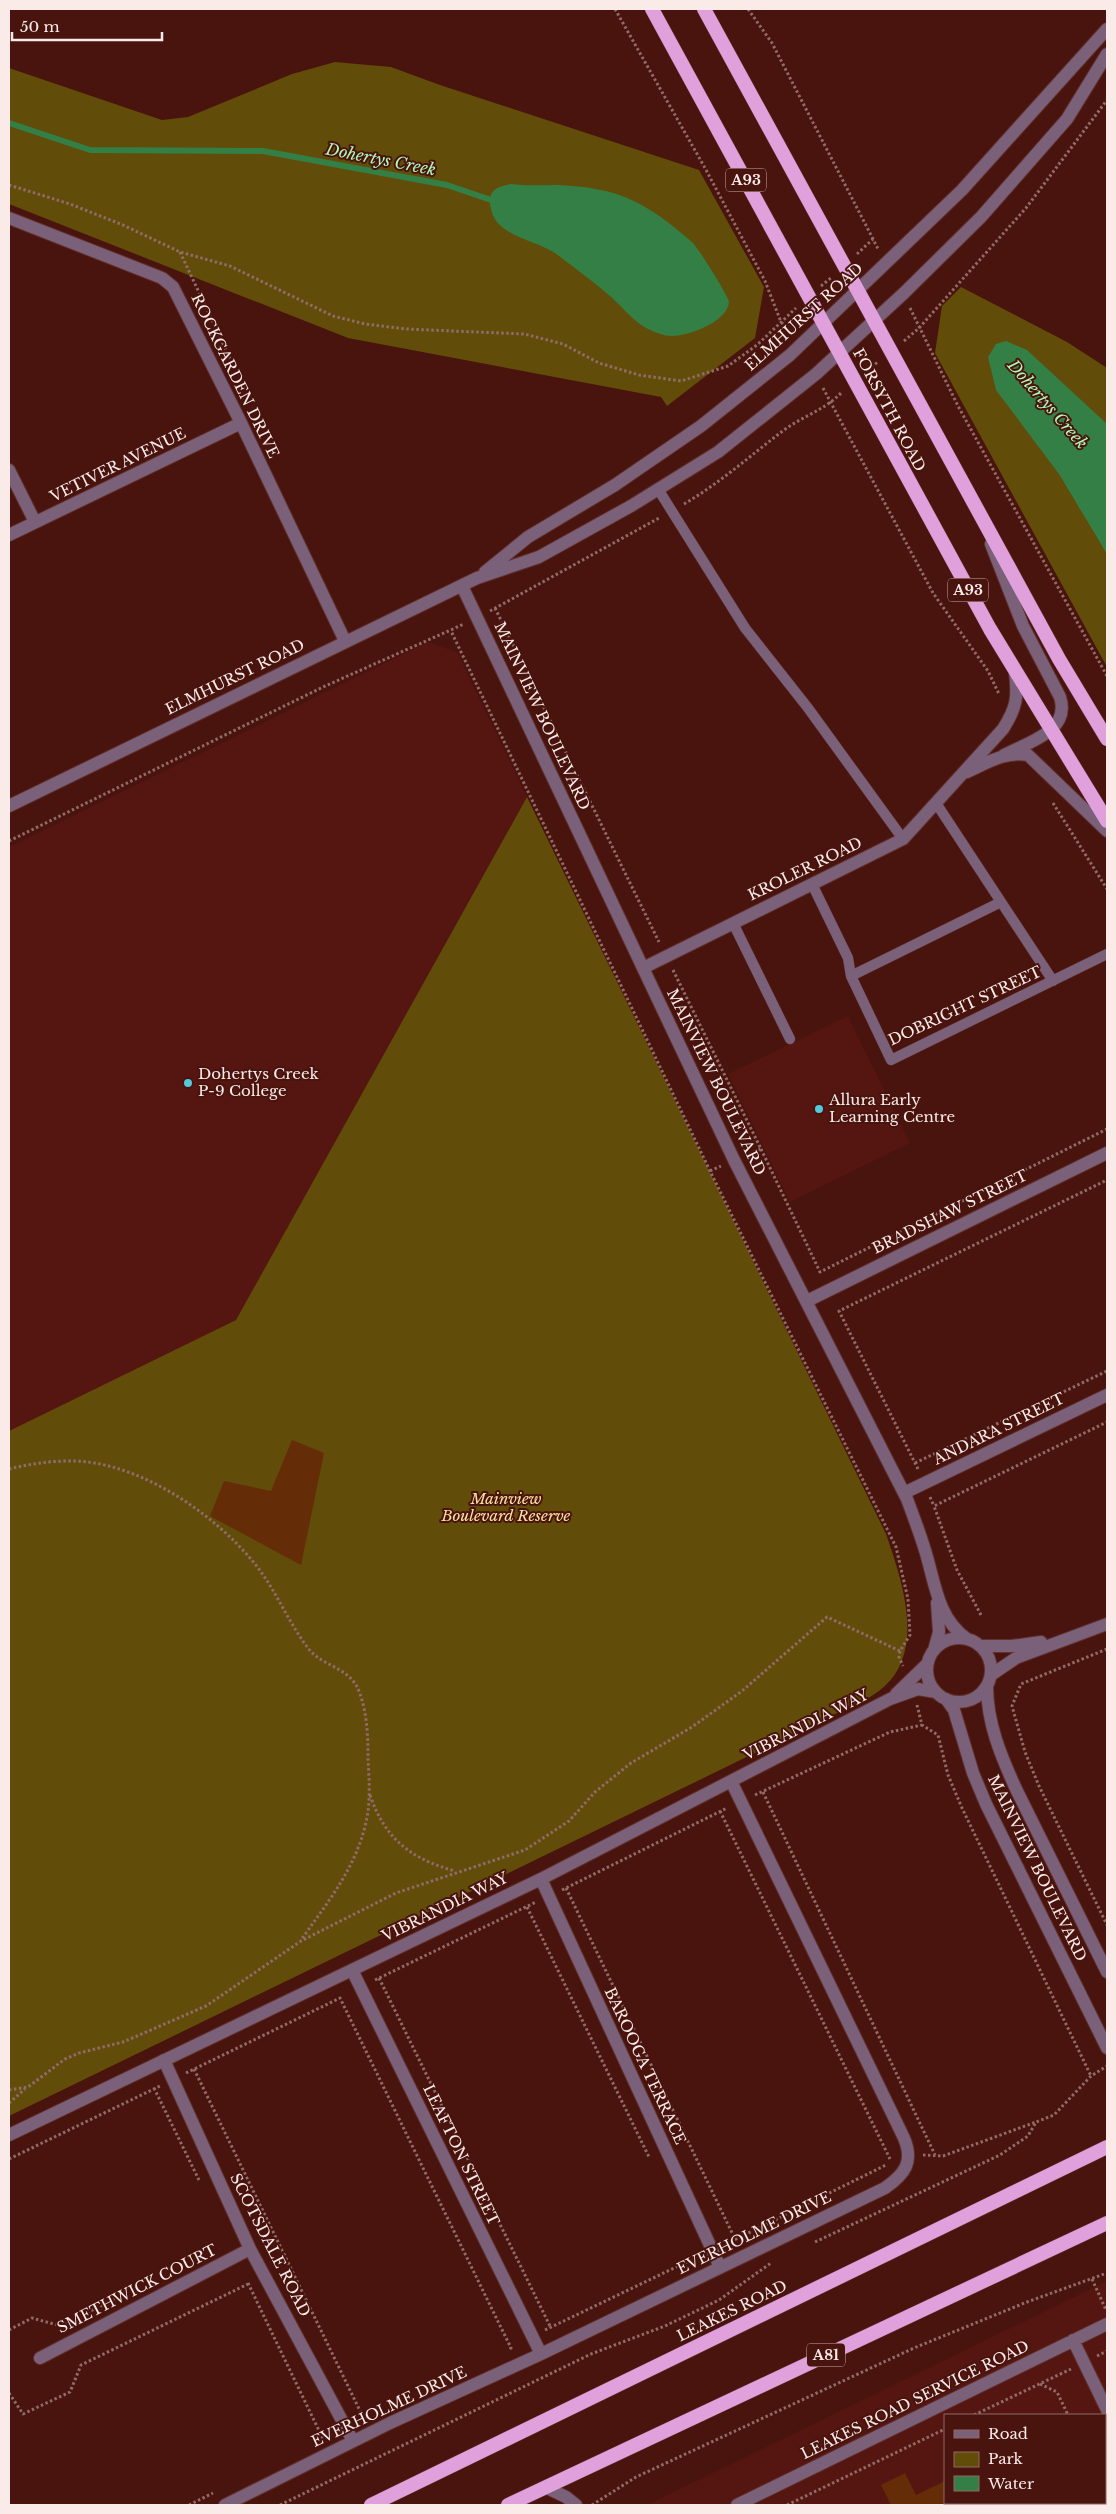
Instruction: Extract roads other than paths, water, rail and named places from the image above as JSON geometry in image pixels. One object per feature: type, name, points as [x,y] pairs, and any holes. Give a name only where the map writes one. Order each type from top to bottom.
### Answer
[{"type":"highway","name":"FORSYTH ROAD","points":[[652,9],[1015,672],[1107,821]]},
{"type":"highway","name":"FORSYTH ROAD","points":[[704,9],[1059,659],[1107,739]]},
{"type":"highway","name":"LEAKES ROAD","points":[[371,2505],[1107,2147]]},
{"type":"highway","name":"A81","points":[[508,2505],[1107,2223]]},
{"type":"street","name":"ELMHURST ROAD","points":[[477,578],[528,537],[615,484],[701,426],[802,344],[962,190],[1107,29]]},
{"type":"street","name":"ELMHURST ROAD","points":[[9,806],[477,578],[540,557],[718,452],[816,374],[903,294],[981,217],[1067,120],[1107,54]]},
{"type":"street","name":"ROCKGARDEN DRIVE","points":[[9,218],[162,278],[173,288],[241,423],[345,641]]},
{"type":"street","name":"VETIVER AVENUE","points":[[9,535],[241,423]]},
{"type":"street","points":[[9,470],[35,522]]},
{"type":"street","points":[[963,774],[1051,731],[1062,719],[1064,707],[1010,597],[979,511]]},
{"type":"street","name":"MAINVIEW BOULEVARD","points":[[462,586],[734,1160],[904,1493],[925,1548],[936,1593],[943,1612],[959,1633],[967,1639]]},
{"type":"street","name":"KROLER ROAD","points":[[643,968],[903,838],[1003,729],[1014,712],[1018,694],[1015,672]]},
{"type":"street","points":[[1004,755],[1028,754],[1107,831]]},
{"type":"street","name":"BRADSHAW STREET","points":[[807,1301],[1107,1153]]},
{"type":"street","name":"ANDARA STREET","points":[[904,1493],[1107,1395]]},
{"type":"street","name":"MAINVIEW BOULEVARD","points":[[930,1658],[939,1632],[936,1593]]},
{"type":"street","points":[[1069,1637],[1012,1646],[981,1646],[967,1639],[948,1640],[930,1658],[928,1679],[941,1696],[961,1702],[969,1700],[979,1695],[989,1680],[1016,1658],[1107,1624]]},
{"type":"street","points":[[981,1646],[990,1659],[989,1680]]},
{"type":"street","name":"VIBRANDIA WAY","points":[[890,1699],[930,1658]]},
{"type":"street","name":"MAINVIEW BOULEVARD","points":[[989,1680],[988,1713],[1006,1766],[1107,1972]]},
{"type":"street","name":"VIBRANDIA WAY","points":[[9,2135],[541,1879],[890,1699],[918,1690],[941,1696]]},
{"type":"street","name":"MAINVIEW BOULEVARD","points":[[941,1696],[956,1716],[970,1765],[986,1804],[1107,2048]]},
{"type":"street","name":"EVERHOLME DRIVE","points":[[225,2505],[354,2441],[541,2354],[885,2188],[898,2179],[907,2169],[909,2155],[904,2138],[731,1781]]},
{"type":"street","name":"BAROOGA TERRACE","points":[[541,1879],[720,2267]]},
{"type":"street","name":"LEAFTON STREET","points":[[352,1970],[541,2354]]},
{"type":"street","name":"SCOTSDALE ROAD","points":[[164,2060],[250,2249],[354,2441]]},
{"type":"street","name":"SMETHWICK COURT","points":[[40,2358],[250,2249]]},
{"type":"street","name":"LEAKES ROAD SERVICE ROAD","points":[[737,2505],[1107,2324]]},
{"type":"street","points":[[1073,2340],[1107,2410]]},
{"type":"street","points":[[545,2487],[566,2497],[576,2505]]},
{"type":"lane","points":[[658,489],[745,628],[808,708],[903,838]]},
{"type":"lane","name":"DOBRIGHT STREET","points":[[936,803],[1053,981]]},
{"type":"lane","name":"DOBRIGHT STREET","points":[[812,884],[848,958],[851,976],[891,1060],[1107,954]]},
{"type":"lane","points":[[851,976],[1002,902]]},
{"type":"lane","points":[[733,923],[790,1039]]},
{"type":"water","points":[[511,184],[578,186],[597,189],[630,199],[645,207],[660,216],[692,242],[728,298],[727,310],[712,323],[681,335],[664,335],[640,324],[604,291],[559,256],[550,250],[516,236],[498,223],[492,213],[490,197],[497,188]]},
{"type":"water","points":[[1006,341],[1027,350],[1107,424],[1107,554],[1059,474],[996,390],[988,357],[996,344]]},
{"type":"waterway","name":"Dohertys Creek","points":[[9,123],[90,150],[263,151],[447,185],[497,202]]},
{"type":"place","name":"Dohertys Creek P-9 College","points":[[188,1083]]},
{"type":"place","name":"Allura Early Learning Centre","points":[[819,1109]]},
{"type":"park label","name":"Mainview Boulevard Reserve","points":[[506,1508]]}]
